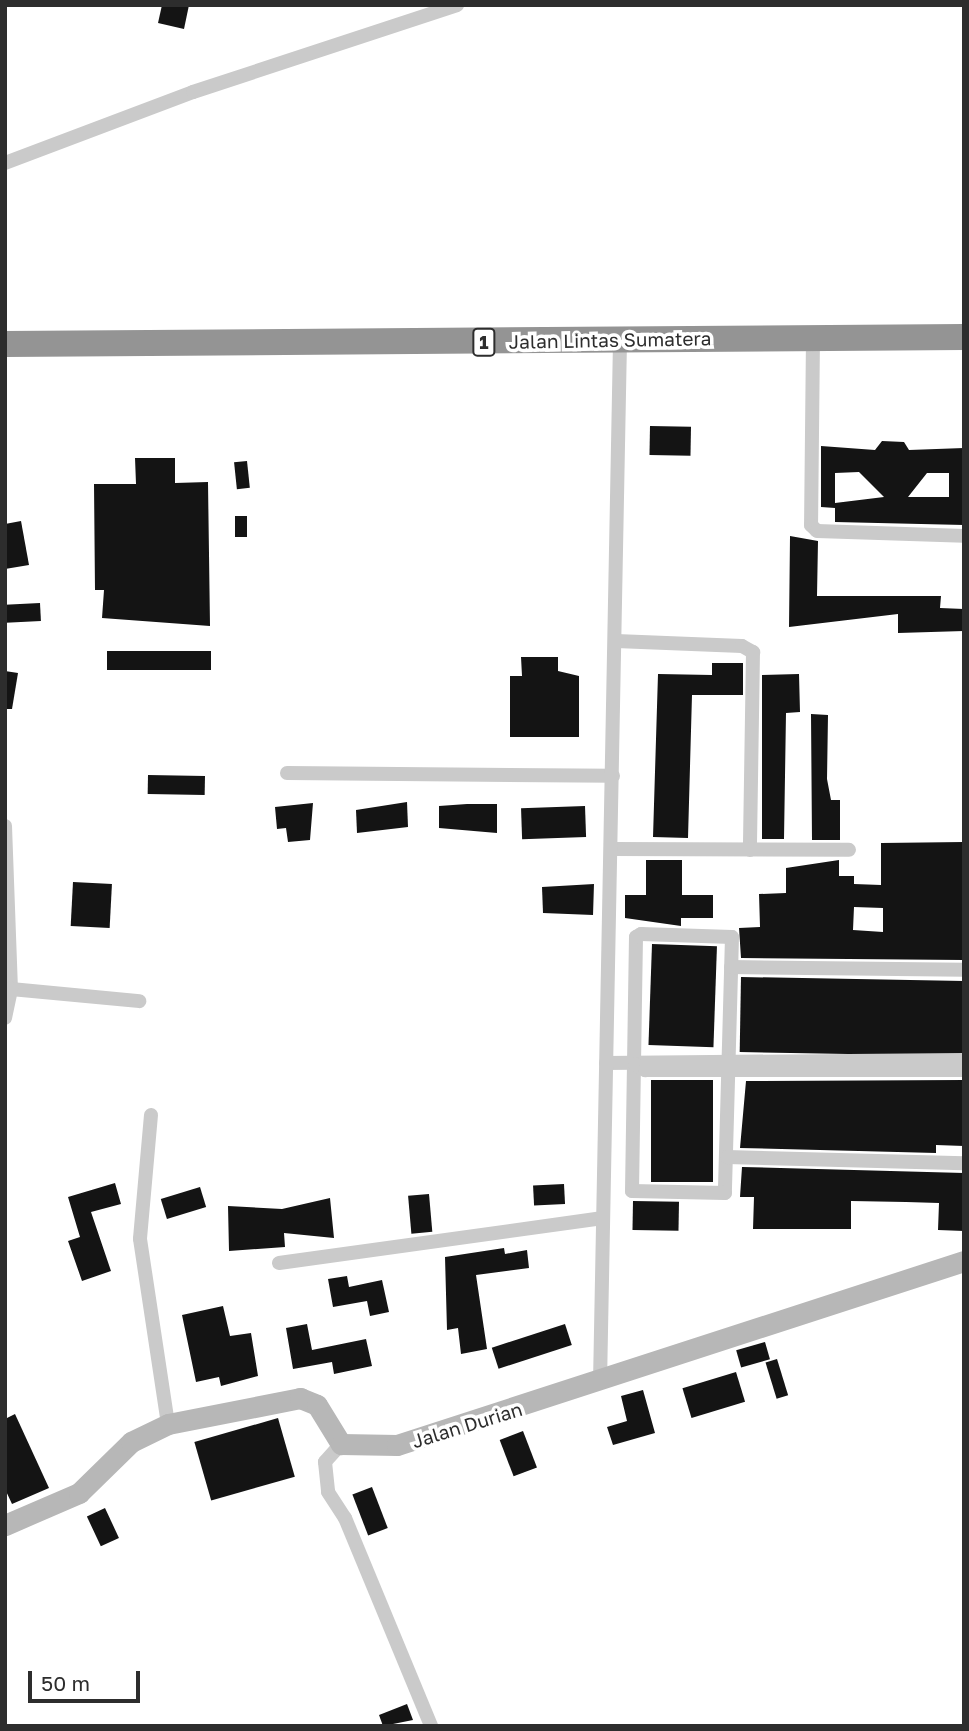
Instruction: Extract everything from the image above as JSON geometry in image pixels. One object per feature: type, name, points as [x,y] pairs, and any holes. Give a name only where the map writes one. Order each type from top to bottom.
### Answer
[{"type":"highway","name":"Jalan Lintas Sumatera","points":[[5,344],[964,337]]},
{"type":"street","points":[[5,163],[192,92],[457,5]]},
{"type":"street","points":[[813,338],[811,525],[817,531],[964,536]]},
{"type":"street","points":[[600,1383],[620,340]]},
{"type":"street","points":[[616,641],[753,652],[750,850]]},
{"type":"street","points":[[287,773],[613,776]]},
{"type":"street","points":[[5,826],[11,989],[5,1018]]},
{"type":"street","points":[[612,849],[849,850]]},
{"type":"street","points":[[728,934],[731,967],[726,1193],[633,1193],[635,1064],[637,936],[728,934]]},
{"type":"street","points":[[731,967],[964,970]]},
{"type":"street","points":[[11,989],[139,1001]]},
{"type":"street","points":[[606,1063],[964,1060]]},
{"type":"street","points":[[729,1064],[964,1070]]},
{"type":"street","points":[[151,1115],[140,1239],[168,1424]]},
{"type":"street","points":[[727,1157],[964,1163]]},
{"type":"street","points":[[279,1263],[603,1218]]},
{"type":"street","name":"Jalan Durian","points":[[341,1444],[354,1448],[419,1440],[600,1383],[964,1261]]},
{"type":"street","points":[[7,1519],[79,1493],[131,1442],[168,1424],[300,1398],[317,1405],[341,1444],[325,1462],[328,1492],[345,1518],[431,1726]]},
{"type":"building","points":[[162,5],[189,5],[184,29],[158,23]]},
{"type":"building","points":[[650,426],[691,427],[690,456],[649,455]]},
{"type":"building","points":[[882,441],[904,442],[909,450],[964,448],[964,525],[835,522],[835,508],[821,507],[821,446],[875,450]],"holes":[[[859,472],[884,497],[835,503],[835,473]],[[927,473],[949,473],[949,497],[908,497]]]},
{"type":"building","points":[[135,458],[175,458],[175,483],[208,482],[210,626],[102,618],[104,590],[95,590],[94,484],[136,484]]},
{"type":"building","points":[[247,461],[250,488],[237,489],[234,462]]},
{"type":"building","points":[[235,516],[247,516],[247,537],[235,537]]},
{"type":"building","points":[[21,521],[29,565],[5,569],[5,524]]},
{"type":"building","points":[[790,536],[818,541],[817,596],[941,596],[940,608],[964,609],[964,631],[898,633],[898,614],[789,627]]},
{"type":"building","points":[[40,603],[41,621],[6,623],[5,605]]},
{"type":"building","points":[[107,651],[211,651],[211,670],[107,670]]},
{"type":"building","points":[[521,657],[558,657],[558,671],[579,676],[579,737],[510,737],[510,676],[522,676]]},
{"type":"building","points":[[712,663],[743,663],[743,695],[692,695],[688,838],[653,837],[658,674],[712,675]]},
{"type":"building","points":[[5,671],[18,673],[12,709],[5,709]]},
{"type":"building","points":[[799,674],[800,712],[786,713],[784,839],[762,839],[762,675]]},
{"type":"building","points":[[811,714],[828,715],[827,779],[831,800],[840,800],[840,840],[812,840]]},
{"type":"building","points":[[148,775],[205,776],[205,795],[148,794]]},
{"type":"building","points":[[407,802],[408,827],[357,833],[356,810]]},
{"type":"building","points":[[313,803],[310,840],[288,842],[286,828],[277,829],[275,807]]},
{"type":"building","points":[[497,804],[497,833],[439,828],[439,806]]},
{"type":"building","points":[[585,806],[586,837],[522,839],[521,808]]},
{"type":"building","points":[[964,842],[964,960],[741,958],[739,928],[760,927],[759,894],[786,893],[786,868],[839,860],[839,876],[854,876],[854,884],[881,885],[881,843]],"holes":[[[854,907],[883,908],[883,932],[853,930]]]},
{"type":"building","points":[[646,860],[682,860],[682,895],[713,895],[713,918],[681,918],[681,926],[625,918],[625,895],[646,895]]},
{"type":"building","points":[[73,882],[112,884],[110,928],[71,926]]},
{"type":"building","points":[[594,884],[593,915],[543,913],[542,887]]},
{"type":"building","points":[[652,944],[717,946],[713,1047],[648,1045]]},
{"type":"building","points":[[741,977],[964,981],[963,1056],[740,1052]]},
{"type":"building","points":[[651,1080],[713,1080],[713,1182],[651,1182]]},
{"type":"building","points":[[964,1080],[964,1146],[936,1145],[936,1153],[740,1148],[746,1081]]},
{"type":"building","points":[[742,1167],[964,1173],[964,1231],[938,1230],[939,1203],[851,1201],[851,1229],[753,1229],[754,1197],[740,1197]]},
{"type":"building","points":[[115,1183],[121,1204],[91,1212],[111,1271],[82,1281],[68,1241],[80,1237],[68,1197]]},
{"type":"building","points":[[564,1184],[565,1204],[534,1206],[533,1186]]},
{"type":"building","points":[[200,1187],[206,1207],[167,1219],[161,1199]]},
{"type":"building","points":[[429,1194],[432,1232],[411,1234],[408,1196]]},
{"type":"building","points":[[330,1198],[334,1238],[284,1233],[285,1247],[229,1251],[228,1206],[282,1209]]},
{"type":"building","points":[[633,1201],[679,1202],[678,1231],[632,1230]]},
{"type":"building","points":[[504,1248],[505,1254],[527,1250],[529,1268],[476,1275],[487,1349],[461,1354],[458,1328],[447,1330],[445,1257]]},
{"type":"building","points":[[347,1276],[349,1287],[382,1280],[389,1312],[370,1316],[367,1301],[333,1307],[328,1279]]},
{"type":"building","points":[[223,1306],[230,1336],[251,1333],[258,1376],[221,1386],[219,1377],[196,1382],[182,1315]]},
{"type":"building","points":[[307,1324],[312,1350],[366,1339],[372,1366],[334,1374],[332,1362],[293,1369],[286,1328]]},
{"type":"building","points":[[565,1324],[572,1345],[499,1369],[492,1348]]},
{"type":"building","points":[[765,1342],[770,1359],[741,1368],[736,1350]]},
{"type":"building","points":[[777,1359],[788,1395],[777,1399],[766,1363]]},
{"type":"building","points":[[736,1372],[745,1402],[692,1418],[682,1388]]},
{"type":"building","points":[[643,1390],[655,1433],[613,1445],[607,1427],[627,1421],[621,1396]]},
{"type":"building","points":[[15,1414],[49,1488],[12,1504],[5,1489],[5,1419]]},
{"type":"building","points":[[278,1418],[295,1477],[211,1501],[194,1442]]},
{"type":"building","points":[[523,1431],[537,1467],[514,1476],[500,1440]]},
{"type":"building","points":[[372,1487],[388,1528],[368,1536],[352,1495]]},
{"type":"building","points":[[105,1508],[119,1538],[101,1546],[87,1516]]},
{"type":"building","points":[[407,1704],[413,1720],[383,1726],[379,1715]]}]
